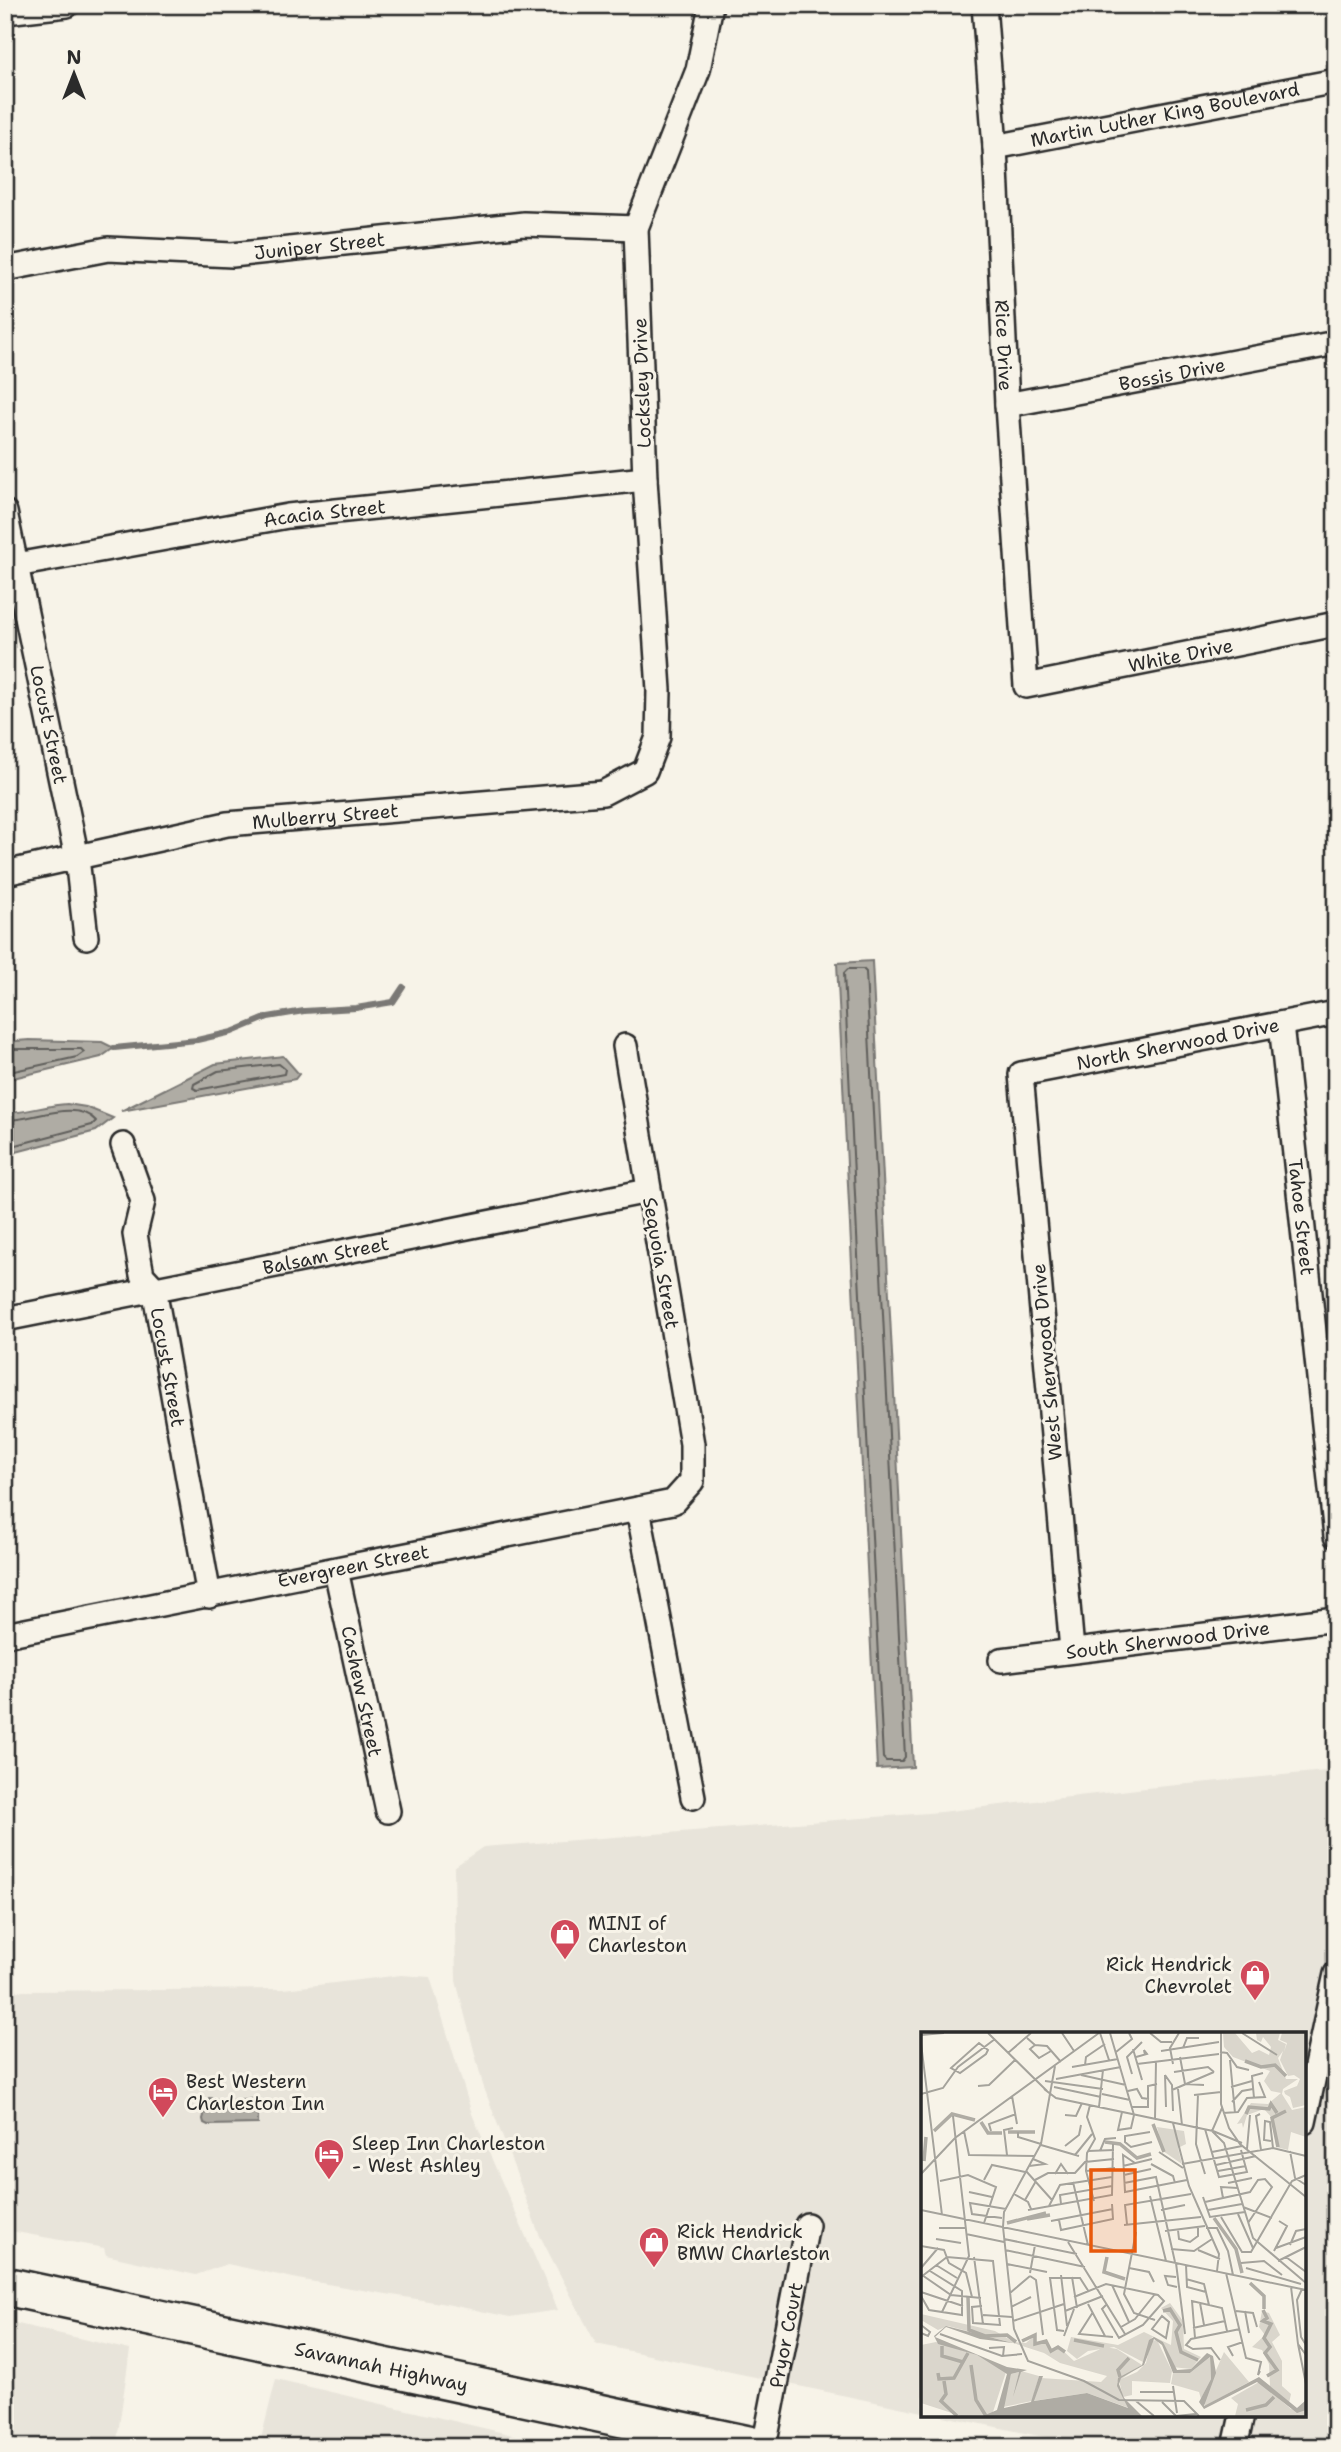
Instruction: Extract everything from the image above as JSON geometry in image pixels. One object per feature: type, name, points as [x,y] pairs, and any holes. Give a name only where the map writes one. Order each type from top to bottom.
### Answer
[{"type":"highway","name":"Savannah Highway","points":[[5,2286],[758,2447]]},
{"type":"street","points":[[5,12],[67,5]]},
{"type":"street","name":"Locksley Drive","points":[[645,771],[658,737],[659,690],[645,480],[636,228],[698,70],[710,5]]},
{"type":"street","name":"Rice Drive","points":[[984,5],[995,147],[1007,405],[1026,685]]},
{"type":"street","name":"Martin Luther King Boulevard","points":[[995,147],[1336,81]]},
{"type":"street","name":"Juniper Street","points":[[5,269],[108,249],[232,255],[524,224],[636,228]]},
{"type":"street","name":"Bossis Drive","points":[[1007,405],[1336,343]]},
{"type":"street","name":"Acacia Street","points":[[11,566],[288,516],[645,480]]},
{"type":"street","name":"Locust Street","points":[[5,512],[11,566],[77,858],[86,937]]},
{"type":"street","name":"White Drive","points":[[1026,685],[1336,624]]},
{"type":"street","name":"Mulberry Street","points":[[5,873],[227,824],[603,793],[645,771]]},
{"type":"street","name":"North Sherwood Drive","points":[[1021,1074],[1336,1013]]},
{"type":"street","name":"Tahoe Street","points":[[1280,1024],[1336,1536]]},
{"type":"street","name":"Sequoia Street","points":[[625,1046],[692,1444],[692,1481]]},
{"type":"street","name":"West Sherwood Drive","points":[[1021,1074],[1072,1650]]},
{"type":"street","name":"Locust Street","points":[[122,1144],[143,1201],[135,1234],[139,1258],[142,1275],[154,1288],[209,1595]]},
{"type":"street","name":"Balsam Street","points":[[5,1319],[648,1191]]},
{"type":"street","name":"Evergreen Street","points":[[5,1635],[673,1502],[692,1481]]},
{"type":"street","points":[[638,1509],[692,1797]]},
{"type":"street","name":"Cashew Street","points":[[336,1570],[388,1811]]},
{"type":"street","name":"South Sherwood Drive","points":[[1001,1660],[1336,1619]]},
{"type":"street","points":[[1306,2113],[1336,1974]]},
{"type":"street","name":"Pryor Court","points":[[764,2447],[807,2225]]},
{"type":"street","points":[[1235,2447],[1242,2417]]},
{"type":"shaded area","points":[[1336,1770],[1336,2447],[1091,2447],[948,2417],[1306,2417],[1306,2032],[921,2032],[921,2412],[596,2344],[539,2234],[483,2085],[456,1981],[454,1867],[483,1847],[941,1812],[1146,1788]]},
{"type":"shaded area","points":[[5,1963],[18,1991],[284,1989],[401,1975],[430,1977],[472,2114],[558,2310],[510,2317],[227,2264],[196,2275],[106,2255],[104,2248],[5,2230]]},
{"type":"shaded area","points":[[5,2321],[130,2350],[116,2447],[5,2447]]},
{"type":"shaded area","points":[[276,2379],[564,2447],[259,2447]]},
{"type":"water","points":[[872,961],[913,1767],[877,1769],[837,963]]},
{"type":"water","points":[[5,1042],[102,1042],[114,1048],[101,1057],[5,1080]]},
{"type":"water","points":[[283,1056],[299,1074],[295,1079],[121,1111],[215,1064]]},
{"type":"water","points":[[67,1104],[86,1107],[113,1118],[96,1131],[5,1155],[5,1113]]},
{"type":"water","points":[[209,2098],[224,2100],[228,2105],[232,2100],[258,2098],[258,2124],[204,2123]]},
{"type":"waterway","points":[[114,1048],[197,1040],[232,1032],[268,1017],[393,1002],[403,987]]},
{"type":"place","name":"MINI of Charleston","points":[[565,1961]]},
{"type":"place","name":"Rick Hendrick Chevrolet","points":[[1255,2002]]},
{"type":"place","name":"Best Western Charleston Inn","points":[[163,2119]]},
{"type":"place","name":"Sleep Inn Charleston - West Ashley","points":[[329,2181]]},
{"type":"place","name":"Rick Hendrick BMW Charleston","points":[[654,2269]]}]
